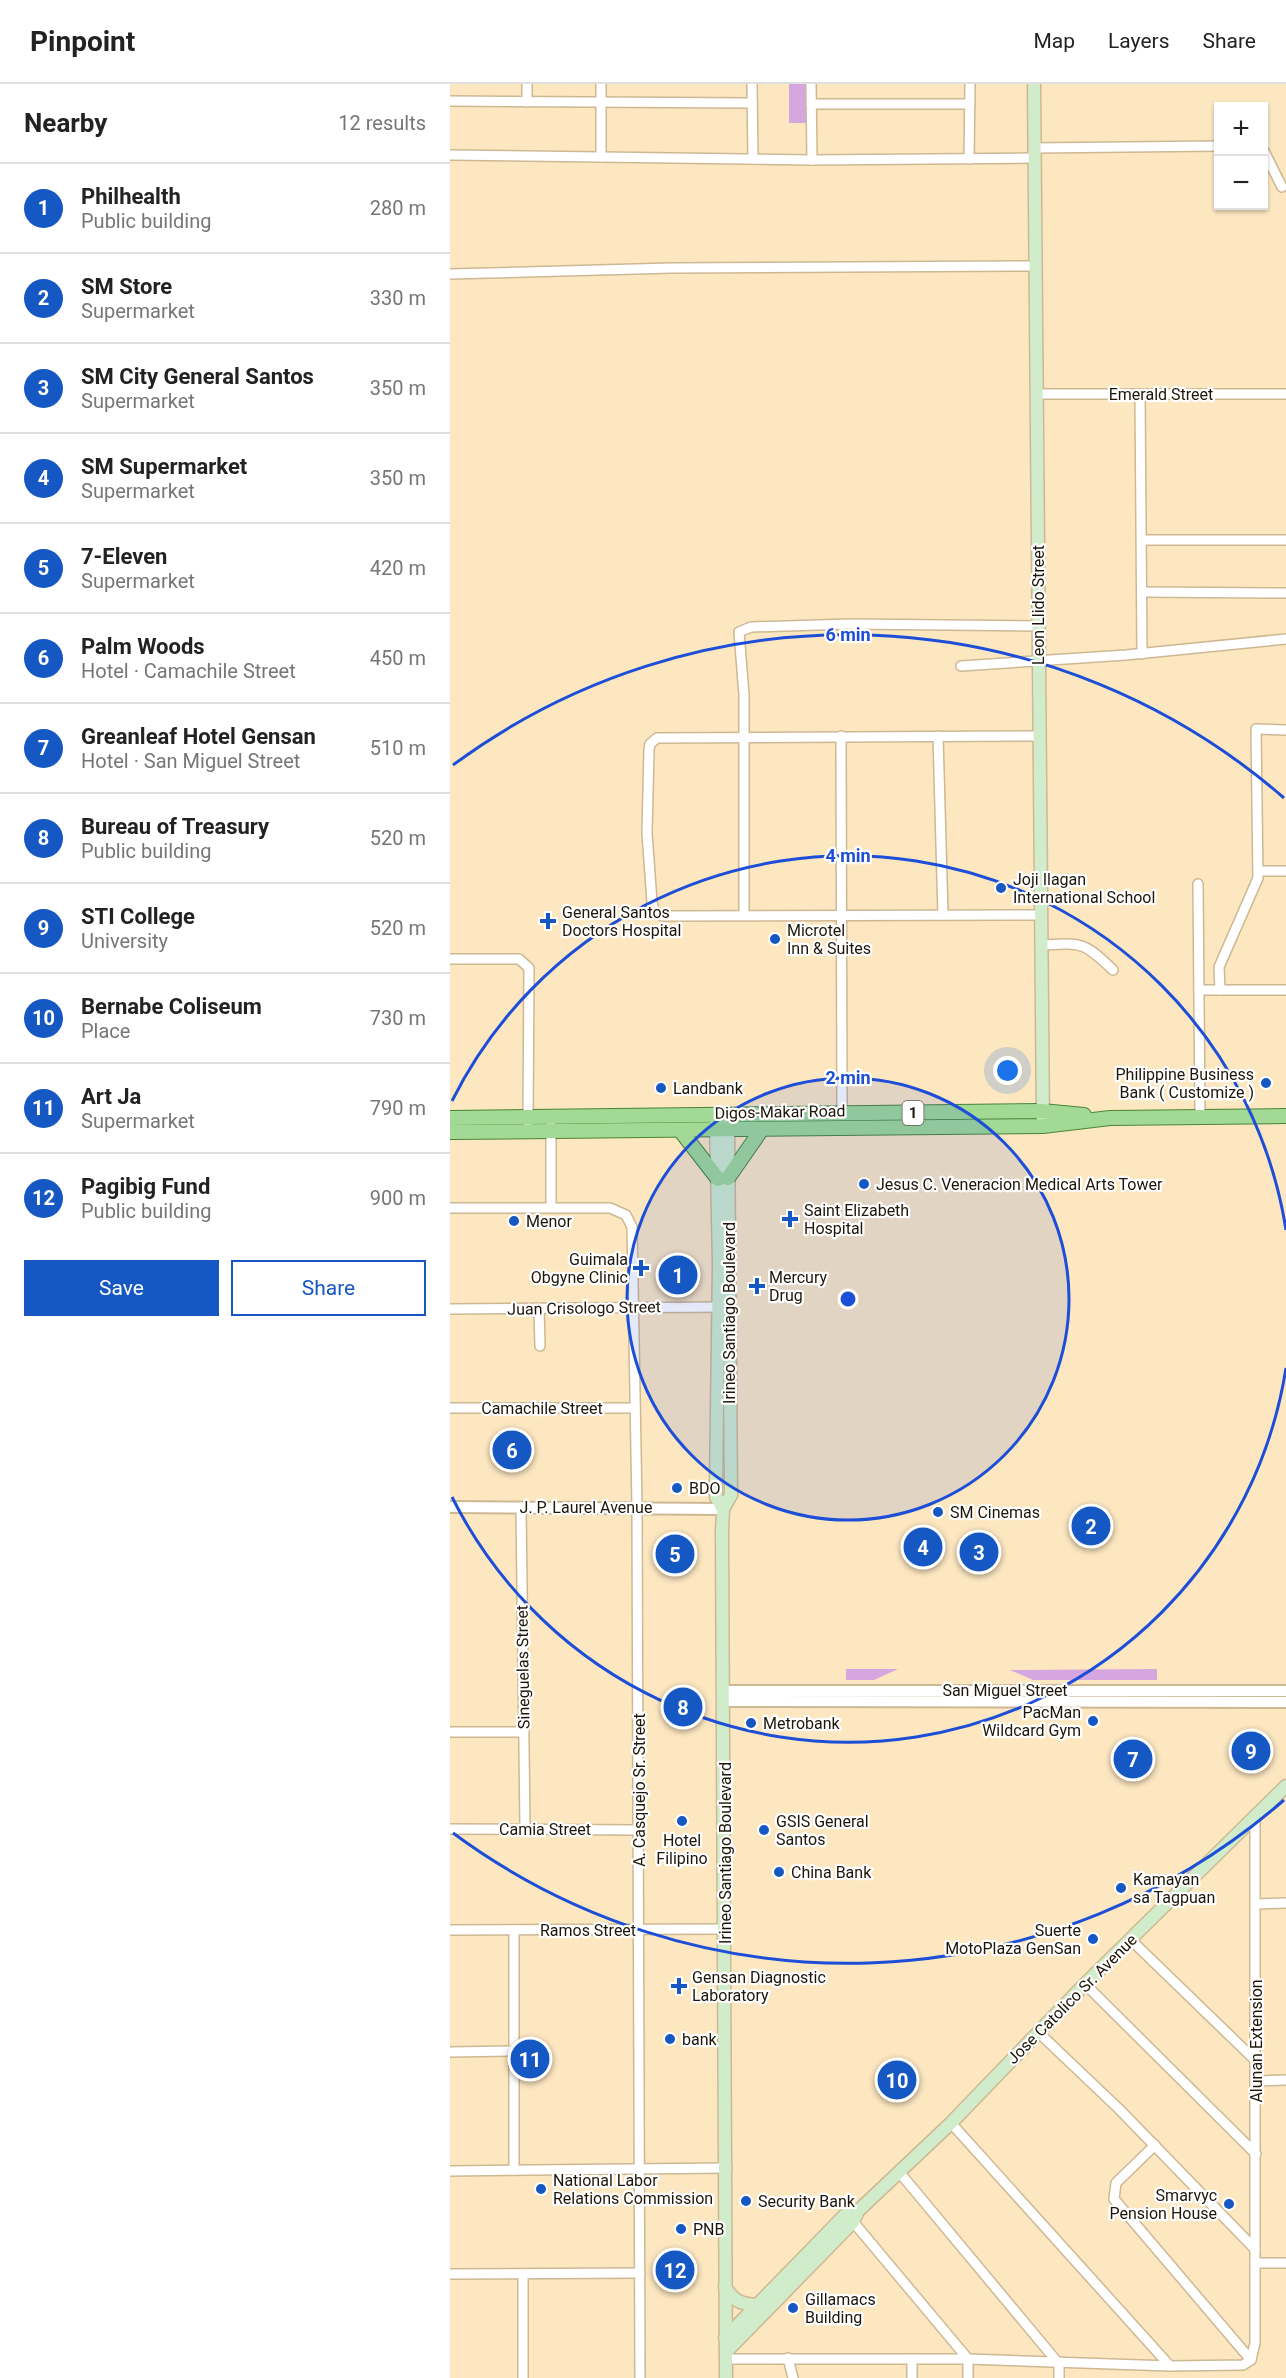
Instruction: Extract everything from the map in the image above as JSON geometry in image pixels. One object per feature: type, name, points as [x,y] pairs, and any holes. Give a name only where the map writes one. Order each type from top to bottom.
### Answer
[{"type":"main road","name":"Leon Llido Street","points":[[1034,84],[1043,1126]]},
{"type":"main road","name":"Digos-Makar Road","points":[[551,1124],[722,1115],[1042,1111],[1110,1118]]},
{"type":"main road","name":"Irineo Santiago Boulevard","points":[[722,1115],[723,1307],[731,1496],[723,1509],[726,2378]]},
{"type":"main road","name":"Digos-Makar Road","points":[[450,1118],[528,1124],[722,1130],[1043,1126],[1110,1118],[1286,1116]]},
{"type":"main road","name":"Digos-Makar Road","points":[[450,1132],[528,1124]]},
{"type":"main road","points":[[680,1130],[723,1179],[762,1129]]},
{"type":"main road","name":"Jose Catolico Sr. Avenue","points":[[725,2338],[757,2305],[951,2123],[1085,1984],[1286,1786]]},
{"type":"main road","name":"Jose Catolico Sr. Avenue","points":[[726,2356],[852,2216]]},
{"type":"main road","points":[[725,2287],[733,2300],[742,2304],[757,2305]]},
{"type":"street","points":[[526,102],[527,84]]},
{"type":"street","points":[[601,84],[601,157]]},
{"type":"street","points":[[752,84],[753,159]]},
{"type":"street","points":[[811,84],[812,160]]},
{"type":"street","points":[[969,159],[970,84]]},
{"type":"street","points":[[450,101],[752,103]]},
{"type":"street","points":[[811,104],[970,104]]},
{"type":"street","points":[[450,155],[812,160],[969,159],[1034,153],[1214,146]]},
{"type":"street","points":[[1266,156],[1282,187]]},
{"type":"street","points":[[450,274],[672,268],[1034,266]]},
{"type":"street","name":"Emerald Street","points":[[1036,394],[1286,393]]},
{"type":"street","points":[[1140,394],[1143,540],[1142,654]]},
{"type":"street","points":[[1143,540],[1286,540]]},
{"type":"street","points":[[1143,592],[1286,592]]},
{"type":"street","points":[[744,915],[744,695],[739,640],[739,632],[743,628],[851,624],[1038,626]]},
{"type":"street","points":[[961,666],[1142,654],[1286,639]]},
{"type":"street","points":[[1220,990],[1220,967],[1254,889],[1258,871],[1256,729],[1286,730]]},
{"type":"street","points":[[841,736],[842,1114]]},
{"type":"street","points":[[938,736],[944,915]]},
{"type":"street","points":[[1039,736],[667,737],[653,741],[649,750],[647,833],[650,889],[657,914],[670,917],[840,914],[1042,915]]},
{"type":"street","points":[[1258,871],[1286,871]]},
{"type":"street","points":[[1198,884],[1200,1117]]},
{"type":"street","points":[[1041,945],[1078,944],[1091,949],[1113,970]]},
{"type":"street","points":[[450,959],[519,959],[529,968],[528,1124]]},
{"type":"street","points":[[1199,967],[1220,967]]},
{"type":"street","points":[[1199,990],[1286,990]]},
{"type":"street","points":[[450,1209],[551,1207],[551,1124]]},
{"type":"street","name":"A. Casquejo Sr. Street","points":[[551,1207],[618,1209],[631,1221],[632,1227],[637,1506],[640,2378]]},
{"type":"street","name":"Juan Crisologo Street","points":[[450,1309],[723,1307]]},
{"type":"street","points":[[539,1309],[540,1346]]},
{"type":"street","name":"Camachile Street","points":[[450,1408],[635,1408]]},
{"type":"street","name":"J. P. Laurel Avenue","points":[[450,1507],[637,1506],[723,1509]]},
{"type":"street","name":"Sineguelas Street","points":[[520,1507],[525,1828]]},
{"type":"street","name":"San Miguel Street","points":[[725,1696],[1286,1691]]},
{"type":"street","name":"San Miguel Street","points":[[725,1696],[1286,1702]]},
{"type":"street","points":[[450,1732],[524,1732]]},
{"type":"street","name":"Alunan Extension","points":[[1251,2360],[1255,2343],[1255,1818]]},
{"type":"street","name":"Camia Street","points":[[450,1829],[639,1830]]},
{"type":"street","points":[[1256,1904],[1286,1903]]},
{"type":"street","name":"Ramos Street","points":[[450,1930],[726,1929]]},
{"type":"street","points":[[513,1930],[514,2170]]},
{"type":"street","points":[[1131,1940],[1256,2061]]},
{"type":"street","points":[[1085,1984],[1256,2154]]},
{"type":"street","points":[[1038,2032],[1155,2145],[1255,2248]]},
{"type":"street","points":[[450,2052],[514,2051]]},
{"type":"street","points":[[1256,2081],[1286,2080]]},
{"type":"street","points":[[951,2123],[1170,2366]]},
{"type":"street","points":[[726,2356],[968,2359],[1059,2364],[1170,2366],[1243,2365],[1251,2360],[1114,2199],[1116,2183],[1155,2145]]},
{"type":"street","points":[[450,2171],[727,2168]]},
{"type":"street","points":[[900,2173],[1059,2364],[1059,2378]]},
{"type":"street","points":[[852,2216],[968,2359],[968,2378]]},
{"type":"street","points":[[1255,2263],[1286,2263]]},
{"type":"street","points":[[450,2274],[640,2273]]},
{"type":"street","points":[[523,2274],[523,2378]]},
{"type":"street","points":[[788,2358],[793,2378]]},
{"type":"street","points":[[912,2359],[912,2378]]},
{"type":"shaded area","points":[[789,84],[809,84],[808,123],[789,123]]},
{"type":"shaded area","points":[[846,1669],[898,1669],[874,1680],[846,1680]]},
{"type":"shaded area","points":[[1157,1669],[1157,1680],[1033,1680],[1010,1670]]},
{"type":"place","name":"Joji Ilagan International School","points":[[1001,888]]},
{"type":"place","name":"General Santos Doctors Hospital","points":[[548,921]]},
{"type":"place","name":"Microtel Inn & Suites","points":[[775,939]]},
{"type":"place","name":"Philippine Business Bank ( Customize )","points":[[1266,1083]]},
{"type":"place","name":"Landbank","points":[[661,1088]]},
{"type":"place","name":"Jesus C. Veneracion Medical Arts Tower","points":[[864,1184]]},
{"type":"place","name":"Saint Elizabeth Hospital","points":[[790,1219]]},
{"type":"place","name":"Menor","points":[[514,1221]]},
{"type":"place","name":"Guimala Obgyne Clinic","points":[[641,1268]]},
{"type":"place","name":"Philhealth","points":[[678,1275]]},
{"type":"place","name":"Mercury Drug","points":[[757,1286]]},
{"type":"place","name":"Palm Woods","points":[[512,1450]]},
{"type":"place","name":"BDO","points":[[677,1488]]},
{"type":"place","name":"SM Cinemas","points":[[938,1512]]},
{"type":"place","name":"SM Store","points":[[1091,1526]]},
{"type":"place","name":"SM Supermarket","points":[[923,1547]]},
{"type":"place","name":"SM City General Santos","points":[[979,1552]]},
{"type":"place","name":"7-Eleven","points":[[675,1554]]},
{"type":"place","name":"Bureau of Treasury","points":[[683,1707]]},
{"type":"place","name":"PacMan Wildcard Gym","points":[[1093,1721]]},
{"type":"place","name":"Metrobank","points":[[751,1723]]},
{"type":"place","name":"STI College","points":[[1251,1751]]},
{"type":"place","name":"Greanleaf Hotel Gensan","points":[[1133,1759]]},
{"type":"place","name":"Hotel Filipino","points":[[682,1821]]},
{"type":"place","name":"GSIS General Santos","points":[[764,1830]]},
{"type":"place","name":"China Bank","points":[[779,1872]]},
{"type":"place","name":"Kamayan sa Tagpuan","points":[[1121,1888]]},
{"type":"place","name":"Suerte MotoPlaza GenSan","points":[[1093,1939]]},
{"type":"place","name":"Gensan Diagnostic Laboratory","points":[[679,1986]]},
{"type":"place","name":"bank","points":[[670,2039]]},
{"type":"place","name":"Art Ja","points":[[530,2059]]},
{"type":"place","name":"Bernabe Coliseum","points":[[897,2080]]},
{"type":"place","name":"National Labor Relations Commission","points":[[541,2189]]},
{"type":"place","name":"Security Bank","points":[[746,2201]]},
{"type":"place","name":"Smarvyc Pension House","points":[[1229,2204]]},
{"type":"place","name":"PNB","points":[[681,2229]]},
{"type":"place","name":"Pagibig Fund","points":[[675,2270]]},
{"type":"place","name":"Gillamacs Building","points":[[793,2308]]}]
